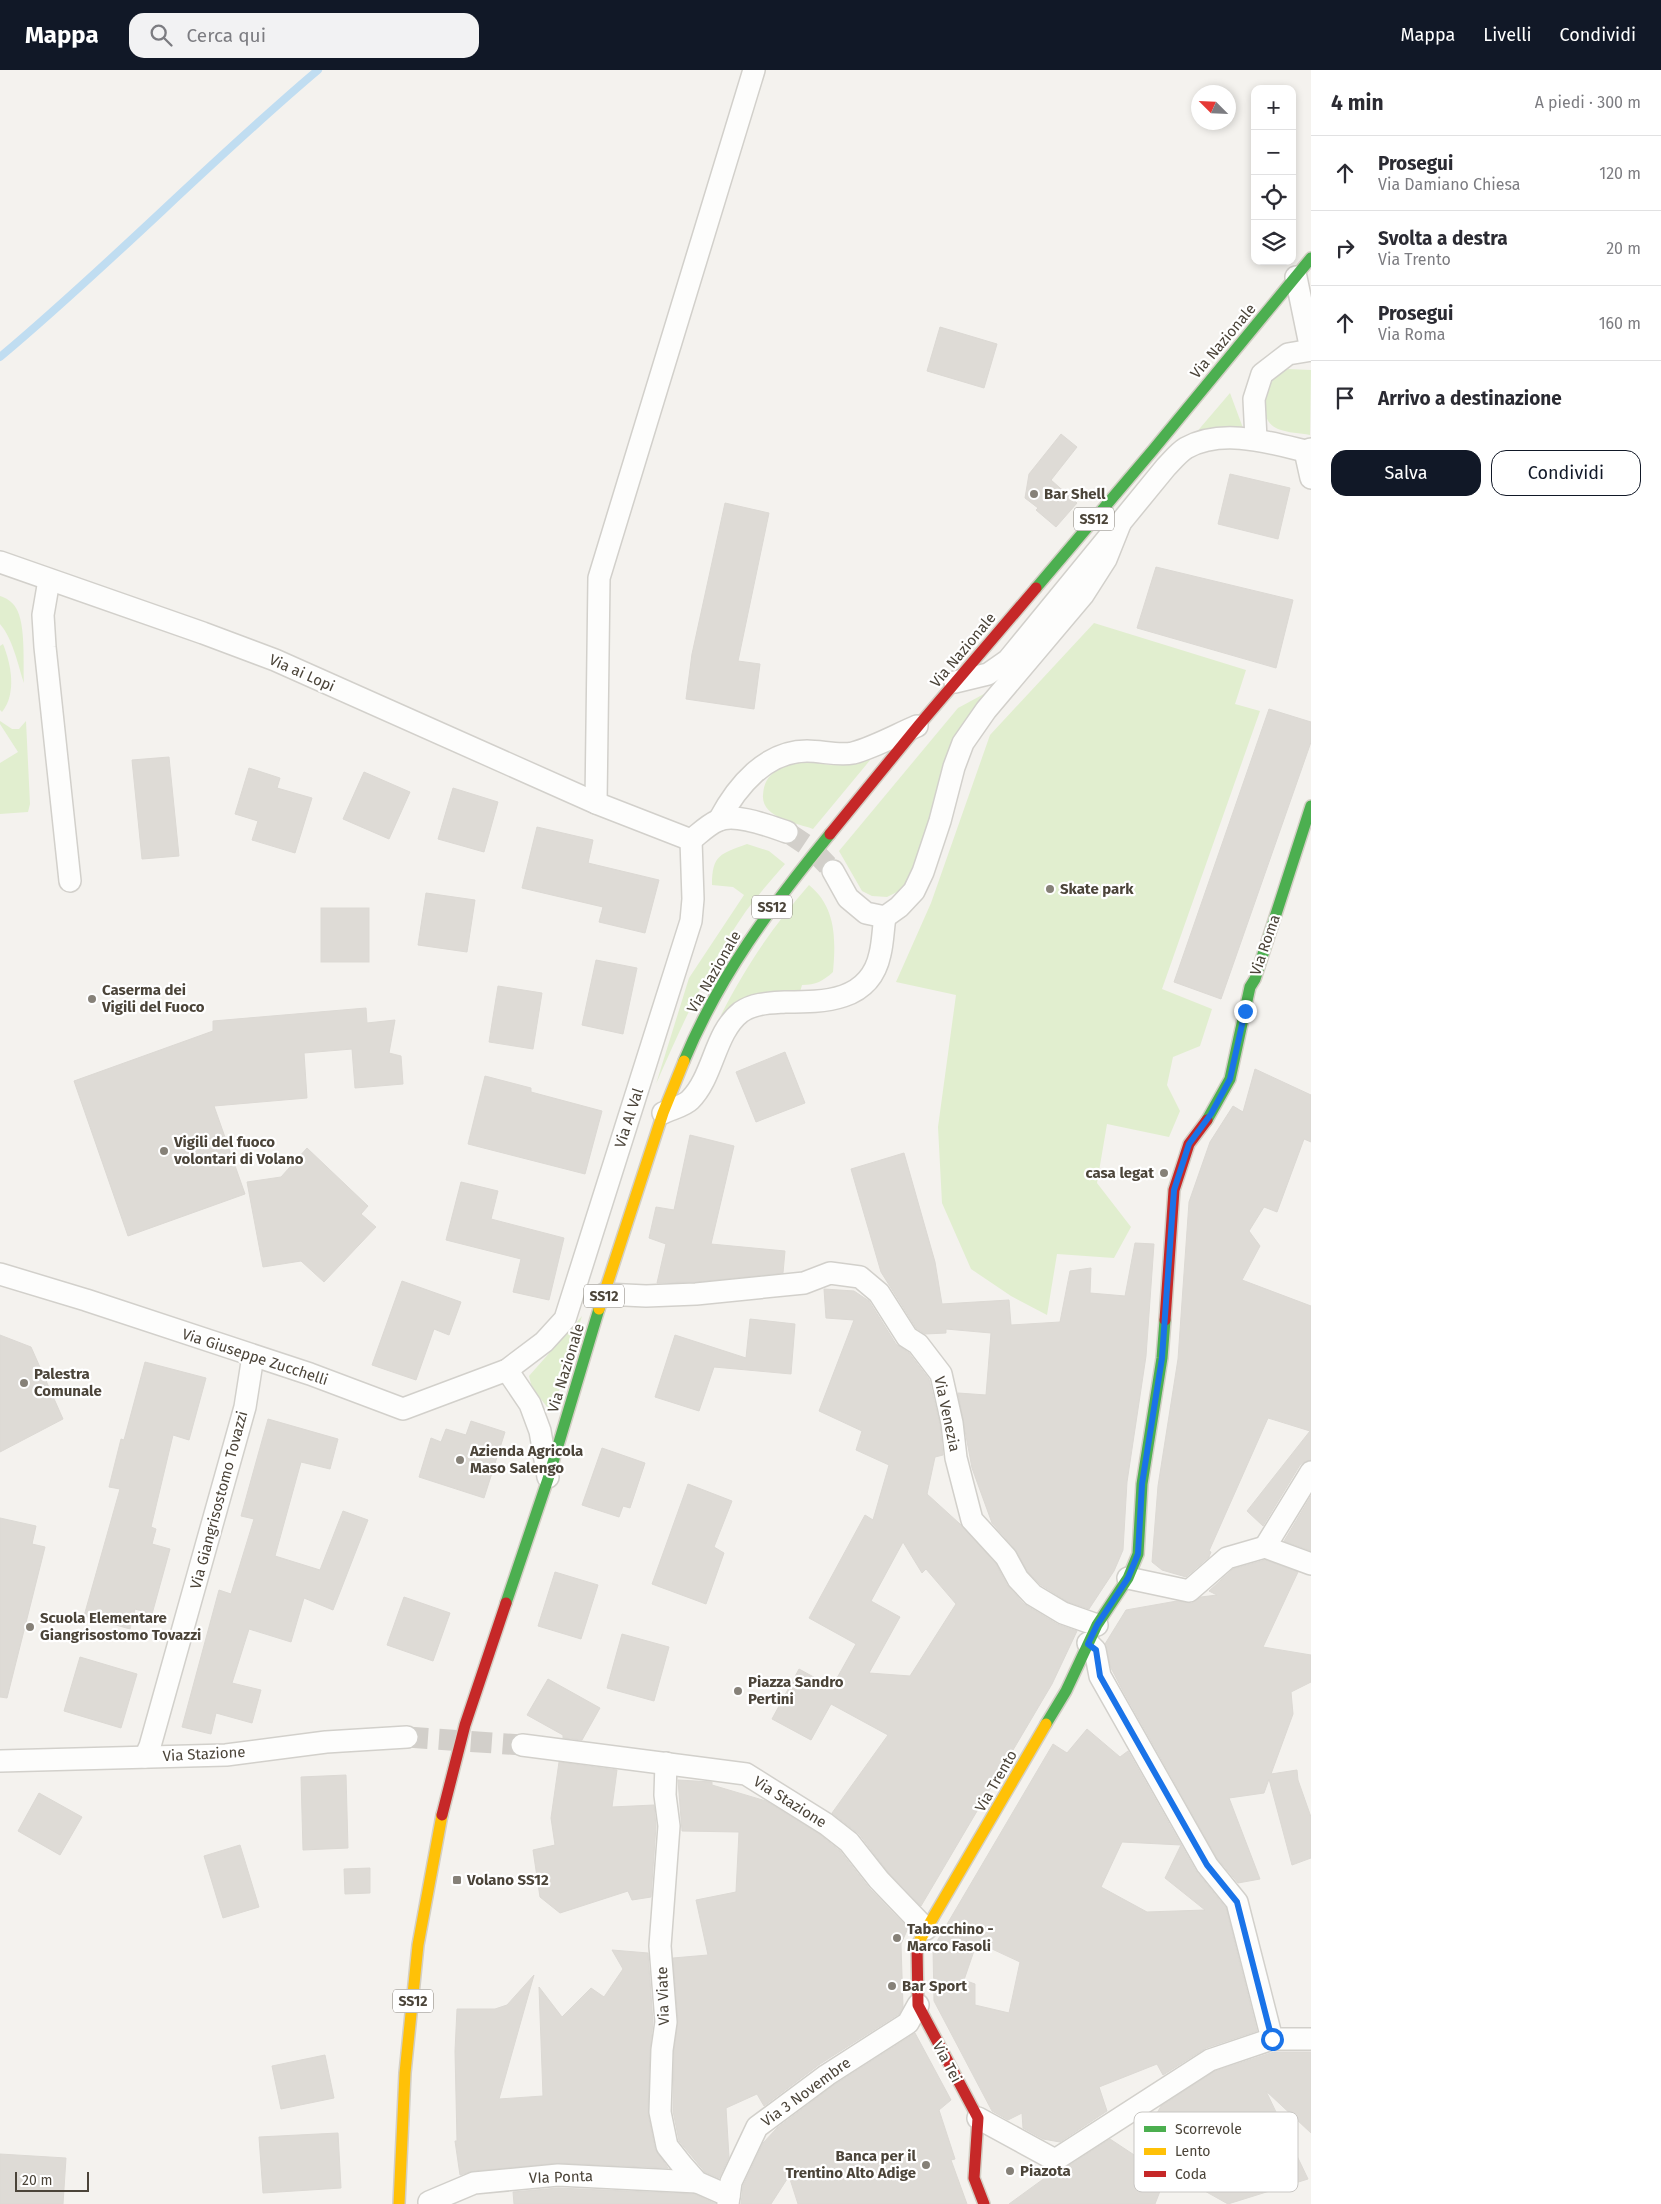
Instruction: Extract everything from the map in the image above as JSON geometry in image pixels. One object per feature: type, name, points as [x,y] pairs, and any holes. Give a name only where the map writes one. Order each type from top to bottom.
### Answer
[{"type":"main road","name":"Via Nazionale","points":[[399,2204],[405,2073],[418,1945],[445,1801],[465,1725],[548,1479],[604,1294],[663,1113],[695,1035],[718,989],[746,944],[781,894],[919,725],[1153,450],[1311,258]]},
{"type":"main road","name":"Via Roma","points":[[1128,1578],[1138,1554],[1142,1484],[1162,1358],[1174,1190],[1189,1144],[1211,1114],[1230,1079],[1250,987],[1255,978],[1311,806]]},
{"type":"main road","name":"Via Trento","points":[[918,2005],[917,1944],[1066,1691],[1093,1634],[1128,1578]]},
{"type":"main road","name":"Via Tei","points":[[918,2005],[978,2118]]},
{"type":"main road","points":[[978,2118],[974,2178],[984,2204]]},
{"type":"street","points":[[596,803],[599,578],[754,70]]},
{"type":"street","points":[[1256,439],[1254,399],[1262,374],[1288,354],[1311,350],[1296,277]]},
{"type":"street","points":[[956,682],[988,674],[1008,660],[1166,467],[1184,449],[1202,442],[1228,438],[1256,439],[1308,450],[1311,478]]},
{"type":"street","points":[[833,871],[848,898],[866,913],[885,916],[899,907],[914,891],[923,872],[940,821],[954,767],[963,743],[986,710],[1083,596],[1106,559],[1120,524]]},
{"type":"street","name":"Via ai Lopi","points":[[0,562],[275,660],[596,803],[691,840]]},
{"type":"street","points":[[50,580],[43,615],[45,647],[70,881]]},
{"type":"street","points":[[691,840],[719,820],[730,799],[744,781],[779,756],[792,751],[852,753],[919,725]]},
{"type":"street","points":[[719,820],[736,818],[750,820],[787,832]]},
{"type":"street","name":"Via Al Val","points":[[507,1370],[544,1342],[565,1319],[691,921],[694,899],[691,840]]},
{"type":"street","points":[[663,1113],[689,1101],[700,1086],[730,1024],[742,1012],[760,1004],[805,1002],[843,997],[856,991],[868,981],[880,956],[885,916]]},
{"type":"street","name":"Via Venezia","points":[[604,1294],[646,1296],[696,1294],[804,1284],[830,1273],[860,1277],[879,1292],[907,1337],[918,1344],[941,1374],[952,1422],[956,1458],[972,1520],[1006,1557],[1018,1579],[1033,1595],[1093,1634]]},
{"type":"street","name":"Via Giuseppe Zucchelli","points":[[0,1274],[253,1356],[403,1409],[507,1370]]},
{"type":"street","name":"Via Giangrisostomo Tovazzi","points":[[145,1757],[150,1746],[245,1407],[253,1356]]},
{"type":"street","points":[[507,1370],[530,1404],[540,1431],[548,1479]]},
{"type":"street","points":[[1265,1547],[1311,1472]]},
{"type":"street","points":[[1128,1578],[1189,1591],[1227,1558],[1265,1547],[1311,1564]]},
{"type":"street","points":[[1093,1634],[1100,1676],[1207,1865],[1237,1902],[1272,2039]]},
{"type":"street","name":"Via Stazione","points":[[0,1761],[226,1755],[326,1742],[406,1737]]},
{"type":"street","name":"Via Stazione","points":[[522,1745],[746,1774],[826,1824],[849,1842],[879,1880],[926,1929]]},
{"type":"street","name":"Via Viate","points":[[666,1763],[665,1795],[669,1835],[660,1946],[666,2022],[662,2050],[660,2112],[667,2146],[697,2182],[729,2200]]},
{"type":"street","name":"Via 3 Novembre","points":[[729,2200],[731,2182],[757,2127],[827,2075],[908,2023],[918,2005]]},
{"type":"street","points":[[978,2118],[1055,2160],[1210,2060],[1272,2039],[1311,2039]]},
{"type":"street","name":"VIa Ponta","points":[[429,2202],[474,2183],[558,2175],[697,2182]]},
{"type":"green space","points":[[1288,369],[1311,370],[1310,435],[1278,429],[1271,425],[1267,419],[1265,405],[1268,390],[1275,377]]},
{"type":"green space","points":[[1230,393],[1243,428],[1219,427],[1195,434]]},
{"type":"green space","points":[[0,596],[13,603],[19,615],[23,634],[24,683],[12,645],[0,624]]},
{"type":"green space","points":[[1094,623],[1246,670],[1235,704],[1260,711],[1162,989],[1212,1009],[1200,1046],[1173,1057],[1167,1085],[1180,1111],[1169,1137],[1107,1124],[1097,1183],[1131,1227],[1114,1258],[1057,1254],[1047,1315],[1011,1296],[971,1269],[942,1203],[938,1127],[956,995],[896,982],[931,903],[990,735]]},
{"type":"green space","points":[[3,644],[10,669],[11,687],[10,696],[2,712],[0,710],[0,646]]},
{"type":"green space","points":[[995,688],[914,873],[903,889],[887,897],[872,896],[862,891],[839,851],[958,708]]},
{"type":"green space","points":[[0,721],[12,729],[19,729],[26,721],[30,804],[28,812],[0,814],[0,763],[18,752],[0,724]]},
{"type":"green space","points":[[871,759],[813,829],[781,818],[768,809],[764,803],[763,791],[768,778],[785,765],[806,761],[840,765]]},
{"type":"green space","points":[[747,844],[769,851],[785,864],[746,911],[720,952],[686,1017],[656,1084],[689,978],[744,895],[733,887],[712,885],[712,875],[716,861],[724,853]]},
{"type":"green space","points":[[809,885],[825,903],[829,913],[834,936],[833,972],[819,982],[802,985],[800,992],[743,1001],[721,1015],[761,947]]},
{"type":"green space","points":[[582,1316],[552,1413],[532,1388],[529,1376]]},
{"type":"building","points":[[940,327],[997,344],[984,388],[927,371]]},
{"type":"building","points":[[1061,434],[1077,447],[1051,480],[1077,503],[1056,527],[1036,510],[1038,508],[1025,498],[1029,474]]},
{"type":"building","points":[[1230,474],[1290,488],[1278,539],[1218,524]]},
{"type":"building","points":[[725,503],[769,513],[738,661],[760,664],[754,709],[686,699],[692,654]]},
{"type":"building","points":[[1156,567],[1293,600],[1276,668],[1137,628]]},
{"type":"building","points":[[1269,709],[1311,722],[1311,742],[1221,999],[1174,982]]},
{"type":"building","points":[[169,757],[179,856],[142,859],[132,760]]},
{"type":"building","points":[[249,768],[280,778],[277,788],[312,798],[295,853],[252,840],[258,821],[235,814]]},
{"type":"building","points":[[364,772],[410,792],[389,839],[343,819]]},
{"type":"building","points":[[453,788],[498,802],[484,852],[438,839]]},
{"type":"building","points":[[537,827],[593,840],[588,863],[659,880],[645,933],[599,922],[603,907],[522,888]]},
{"type":"building","points":[[426,893],[475,900],[467,952],[418,945]]},
{"type":"building","points":[[321,908],[369,908],[369,962],[321,962]]},
{"type":"building","points":[[596,960],[637,968],[623,1034],[582,1025]]},
{"type":"building","points":[[498,986],[542,993],[533,1049],[489,1042]]},
{"type":"building","points":[[366,1008],[367,1023],[395,1020],[389,1053],[401,1056],[403,1084],[355,1088],[352,1049],[304,1053],[307,1098],[214,1106],[245,1194],[128,1236],[74,1081],[213,1031],[213,1021]]},
{"type":"building","points":[[785,1052],[805,1103],[756,1122],[736,1072]]},
{"type":"building","points":[[1255,1069],[1311,1095],[1311,1142],[1304,1139],[1277,1212],[1264,1207],[1249,1231],[1260,1246],[1242,1280],[1311,1306],[1311,1460],[1305,1461],[1300,1465],[1263,1526],[1247,1511],[1310,1431],[1268,1418],[1209,1551],[1211,1552],[1209,1557],[1186,1577],[1162,1570],[1152,1562],[1158,1486],[1178,1359],[1189,1202],[1210,1142],[1233,1106],[1243,1112]]},
{"type":"building","points":[[485,1076],[531,1088],[531,1092],[602,1111],[585,1174],[468,1144]]},
{"type":"building","points":[[690,1135],[734,1146],[711,1244],[785,1251],[783,1273],[695,1282],[657,1283],[666,1244],[649,1238],[656,1207],[674,1210]]},
{"type":"building","points":[[307,1148],[368,1206],[361,1214],[376,1227],[324,1282],[301,1261],[263,1267],[247,1182],[281,1177]]},
{"type":"building","points":[[904,1153],[935,1262],[942,1304],[1009,1300],[1011,1325],[1060,1322],[1070,1271],[1091,1268],[1090,1293],[1125,1296],[1135,1243],[1154,1244],[1146,1356],[1127,1482],[1123,1550],[1114,1571],[1089,1609],[1068,1602],[1041,1585],[1028,1572],[1015,1549],[992,1523],[972,1468],[958,1393],[986,1395],[991,1333],[946,1329],[946,1333],[925,1334],[916,1328],[881,1272],[851,1169]]},
{"type":"building","points":[[461,1182],[498,1191],[491,1219],[564,1238],[549,1300],[513,1292],[521,1259],[446,1240]]},
{"type":"building","points":[[402,1281],[461,1302],[449,1335],[434,1329],[416,1380],[372,1365]]},
{"type":"building","points":[[824,1289],[854,1291],[869,1301],[896,1344],[909,1353],[929,1379],[940,1425],[943,1455],[935,1457],[927,1494],[960,1524],[996,1564],[1007,1585],[1024,1604],[1057,1624],[1077,1631],[1052,1684],[921,1906],[888,1872],[859,1834],[832,1813],[888,1735],[831,1704],[811,1740],[772,1719],[799,1669],[832,1687],[856,1644],[809,1618],[865,1515],[873,1520],[889,1465],[856,1450],[862,1431],[819,1411],[854,1320],[826,1318]],"holes":[[[903,1542],[922,1573],[926,1569],[956,1604],[910,1676],[869,1673],[900,1617],[871,1601]]]},
{"type":"building","points":[[750,1319],[795,1324],[791,1374],[714,1367],[699,1411],[655,1397],[675,1335],[746,1358]]},
{"type":"building","name":"Palestra Comunale","points":[[0,1335],[31,1347],[63,1419],[0,1452]]},
{"type":"building","points":[[145,1362],[206,1378],[189,1440],[173,1435],[151,1527],[156,1529],[152,1544],[170,1549],[152,1614],[135,1609],[130,1629],[84,1616],[120,1489],[109,1487],[121,1439],[124,1440]]},
{"type":"building","points":[[268,1419],[338,1439],[330,1469],[301,1462],[275,1556],[320,1570],[343,1511],[368,1520],[333,1610],[304,1598],[291,1642],[249,1629],[232,1683],[261,1690],[252,1723],[216,1713],[211,1734],[182,1727],[219,1590],[231,1594],[254,1519],[241,1516]]},
{"type":"building","name":"Azienda Agricola Maso Salengo","points":[[471,1421],[505,1432],[484,1498],[419,1477],[431,1438],[441,1442],[446,1429],[466,1435]]},
{"type":"building","points":[[602,1448],[645,1463],[630,1508],[623,1506],[619,1517],[582,1505]]},
{"type":"building","points":[[688,1484],[732,1501],[714,1547],[724,1553],[706,1604],[652,1584]]},
{"type":"building","points":[[1311,1496],[1311,1551],[1284,1541]]},
{"type":"building","name":"Scuola Elementare Giangrisostomo Tovazzi","points":[[0,1518],[36,1526],[32,1544],[45,1547],[7,1698],[0,1697]]},
{"type":"building","points":[[1265,1560],[1298,1572],[1263,1647],[1311,1655],[1311,1682],[1291,1692],[1293,1714],[1271,1774],[1297,1770],[1298,1780],[1311,1817],[1311,1858],[1292,1865],[1269,1779],[1264,1793],[1229,1798],[1260,1879],[1238,1883],[1217,1858],[1123,1691],[1111,1668],[1105,1644],[1126,1610],[1177,1601],[1192,1603],[1201,1597],[1217,1595],[1209,1591],[1233,1569]]},
{"type":"building","points":[[555,1572],[598,1585],[581,1639],[538,1626]]},
{"type":"building","points":[[404,1597],[450,1613],[433,1661],[387,1645]]},
{"type":"building","points":[[622,1634],[669,1647],[654,1701],[607,1688]]},
{"type":"building","points":[[80,1657],[137,1674],[121,1728],[64,1711]]},
{"type":"building","points":[[548,1679],[600,1708],[582,1740],[563,1738],[563,1735],[527,1715]]},
{"type":"building","points":[[1087,1729],[1120,1757],[1128,1751],[1196,1871],[1226,1908],[1257,2031],[1206,2048],[1163,2075],[1157,2064],[1099,2087],[1107,2111],[1060,2142],[1043,2139],[1023,2128],[1022,2113],[1008,2120],[992,2111],[934,2001],[933,1948],[1053,1744],[1067,1753]],"holes":[[[1122,1842],[1181,1845],[1165,1878],[1205,1910],[1147,1912],[1101,1887]],[[977,1942],[1020,1962],[1009,2013],[975,2005],[975,1984],[964,1980]]]},
{"type":"building","points":[[559,1762],[617,1770],[612,1807],[654,1805],[656,1826],[651,1897],[632,1900],[628,1891],[560,1913],[540,1897],[533,1850],[555,1845],[551,1818]]},
{"type":"building","points":[[346,1775],[348,1848],[303,1850],[301,1777]]},
{"type":"building","points":[[678,1780],[712,1782],[712,1785],[766,1801],[819,1834],[840,1851],[870,1889],[908,1928],[901,1944],[903,2007],[899,2014],[820,2064],[764,2106],[757,2094],[726,2108],[729,2157],[719,2178],[705,2172],[679,2141],[673,2111],[674,2051],[678,2021],[673,1958],[708,1955],[696,1900],[736,1892],[739,1832],[682,1831]]},
{"type":"building","points":[[39,1793],[82,1817],[60,1855],[18,1831]]},
{"type":"building","points":[[240,1845],[259,1907],[223,1918],[204,1856]]},
{"type":"building","points":[[370,1868],[370,1893],[345,1894],[344,1869]]},
{"type":"building","points":[[612,1950],[648,1953],[653,2022],[648,2114],[655,2149],[668,2168],[557,2163],[473,2171],[460,2175],[455,2141],[457,2141],[455,2051],[457,2009],[495,2009],[507,2005],[534,1975],[499,2099],[543,2096],[539,1987],[562,2017],[591,1988],[604,1997],[623,1969]]},
{"type":"building","points":[[915,2033],[951,2100],[939,2110],[955,2159],[951,2160],[967,2204],[798,2204],[789,2176],[771,2204],[741,2204],[743,2186],[763,2143],[777,2128],[834,2085]]},
{"type":"building","points":[[1274,2052],[1311,2052],[1311,2133],[1298,2121],[1298,2112],[1288,2112],[1266,2091],[1276,2112],[1158,2112],[1161,2106],[1215,2071]]},
{"type":"building","points":[[325,2055],[334,2098],[281,2109],[272,2066]]},
{"type":"building","points":[[338,2133],[341,2188],[263,2193],[259,2137]]},
{"type":"building","points":[[1110,2139],[1134,2155],[1134,2192],[1160,2192],[1155,2204],[1009,2204],[1053,2172],[1062,2170]]},
{"type":"building","points":[[0,2154],[66,2158],[63,2204],[0,2204]]},
{"type":"building","points":[[1298,2158],[1308,2179],[1298,2182]]},
{"type":"building","points":[[558,2188],[694,2194],[716,2204],[514,2204],[513,2192]]},
{"type":"building","points":[[1207,2192],[1266,2192],[1228,2204]]},
{"type":"waterway","points":[[0,357],[81,286],[318,70]]},
{"type":"tunnel","points":[[787,832],[811,848],[833,871]]},
{"type":"tunnel","points":[[407,1737],[522,1745]]},
{"type":"traffic: fast","points":[[1036,588],[1153,450],[1311,258]]},
{"type":"traffic: fast","points":[[1207,1120],[1230,1079],[1250,987],[1255,979],[1311,806]]},
{"type":"traffic: fast","points":[[684,1061],[713,1000],[748,942],[830,834]]},
{"type":"traffic: fast","points":[[506,1603],[548,1479],[599,1309]]},
{"type":"traffic: fast","points":[[1046,1724],[1066,1691],[1097,1625],[1128,1578],[1138,1554],[1142,1484],[1162,1358],[1165,1320]]},
{"type":"traffic: slow","points":[[599,1309],[663,1113],[684,1061]]},
{"type":"traffic: slow","points":[[917,1945],[1046,1724]]},
{"type":"traffic: slow","points":[[399,2204],[405,2073],[418,1945],[442,1815]]},
{"type":"traffic: jam","points":[[830,834],[919,725],[1036,588]]},
{"type":"traffic: jam","points":[[1165,1320],[1174,1190],[1189,1144],[1207,1120]]},
{"type":"traffic: jam","points":[[442,1815],[465,1725],[506,1603]]},
{"type":"traffic: jam","points":[[917,1945],[918,2005],[978,2118],[974,2178],[984,2204]]},
{"type":"place","name":"Bar Shell","points":[[1034,494]]},
{"type":"place","name":"Skate park","points":[[1050,889]]},
{"type":"place","name":"Caserma dei Vigili del Fuoco","points":[[92,999]]},
{"type":"place","name":"Vigili del fuoco volontari di Volano","points":[[164,1151]]},
{"type":"place","name":"casa legat","points":[[1164,1173]]},
{"type":"place","name":"Palestra Comunale","points":[[24,1383]]},
{"type":"place","name":"Azienda Agricola Maso Salengo","points":[[460,1460]]},
{"type":"place","name":"Scuola Elementare Giangrisostomo Tovazzi","points":[[30,1627]]},
{"type":"place","name":"Piazza Sandro Pertini","points":[[738,1691]]},
{"type":"place","name":"Volano SS12","points":[[457,1880]]},
{"type":"place","name":"Tabacchino - Marco Fasoli","points":[[897,1938]]},
{"type":"place","name":"Bar Sport","points":[[892,1986]]},
{"type":"place","name":"Banca per il Trentino Alto Adige","points":[[926,2165]]},
{"type":"place","name":"Piazota","points":[[1010,2171]]},
{"type":"route","points":[[1245,1011],[1230,1079],[1211,1114],[1189,1144],[1174,1190],[1162,1358],[1142,1484],[1138,1554],[1128,1578],[1097,1625],[1088,1644],[1096,1650],[1100,1676],[1207,1865],[1237,1902],[1272,2039]]}]
